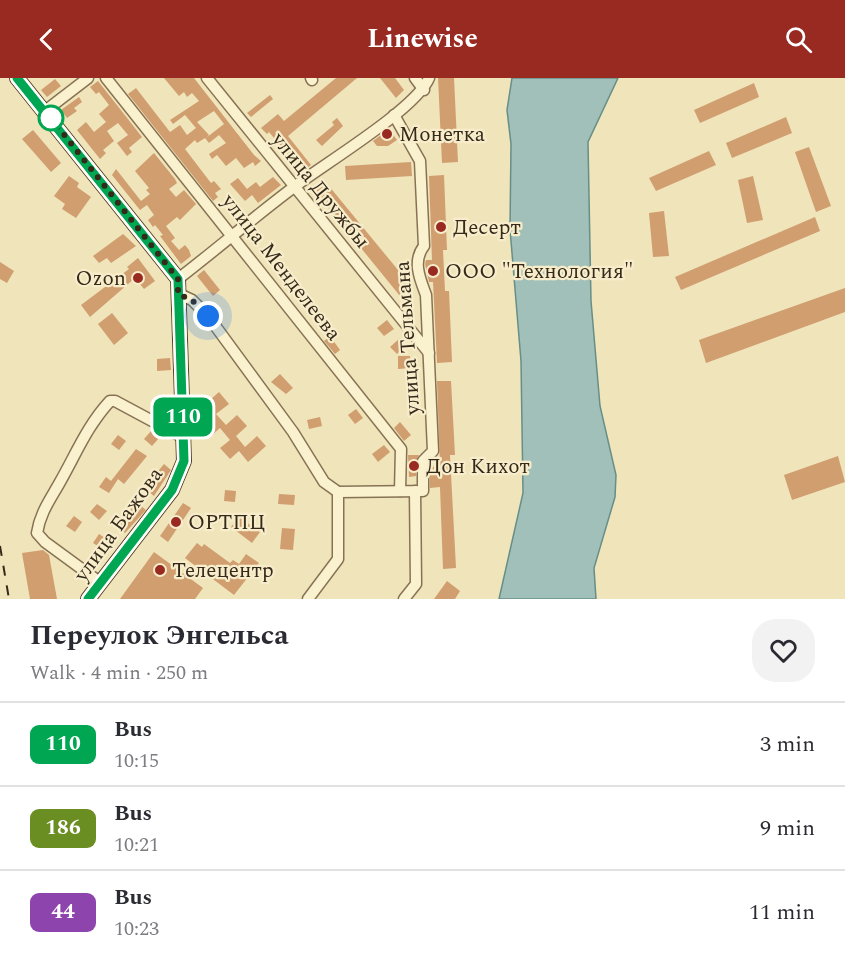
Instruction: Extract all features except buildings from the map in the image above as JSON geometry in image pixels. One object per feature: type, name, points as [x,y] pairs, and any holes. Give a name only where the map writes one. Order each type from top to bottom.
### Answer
[{"type":"main road","points":[[17,78],[178,279]]},
{"type":"main road","name":"улица Бажова","points":[[88,599],[172,490],[184,461],[178,279]]},
{"type":"street","points":[[45,111],[88,78]]},
{"type":"street","name":"улица Менделеева","points":[[106,78],[400,450],[400,491]]},
{"type":"street","name":"улица Дружбы","points":[[207,78],[429,353]]},
{"type":"street","points":[[415,78],[424,90]]},
{"type":"street","points":[[178,279],[293,187],[394,115],[424,90],[429,78]]},
{"type":"street","name":"улица Тельмана","points":[[394,115],[420,160],[424,246],[418,254],[418,264],[426,295],[433,451],[423,461],[419,491],[416,584],[405,599]]},
{"type":"street","points":[[178,294],[192,300],[208,316],[293,432],[324,482],[338,492],[419,491]]},
{"type":"street","points":[[101,583],[45,542],[37,533],[39,517],[61,481],[81,440],[110,401],[115,401],[184,438]]},
{"type":"street","points":[[308,599],[338,559],[338,492]]},
{"type":"water","points":[[512,78],[618,78],[588,142],[591,301],[600,406],[616,475],[615,497],[594,568],[596,599],[499,599],[523,493],[521,361],[510,229],[511,144],[507,110]]},
{"type":"railway","points":[[0,546],[9,599]]},
{"type":"bus line","name":"110","points":[[17,78],[178,279],[183,373],[184,461],[172,490],[88,599]]},
{"type":"place","name":"Монетка","points":[[387,134]]},
{"type":"place","name":"Десерт","points":[[441,227]]},
{"type":"place","name":"ООО \"Технология\"","points":[[433,271]]},
{"type":"place","name":"Ozon","points":[[138,278]]},
{"type":"place","name":"Дон Кихот","points":[[414,466]]},
{"type":"place","name":"ОРТПЦ","points":[[176,522]]},
{"type":"place","name":"Телецентр","points":[[160,570]]},
{"type":"route","points":[[51,118],[178,279],[178,294],[192,300],[208,316]]}]
